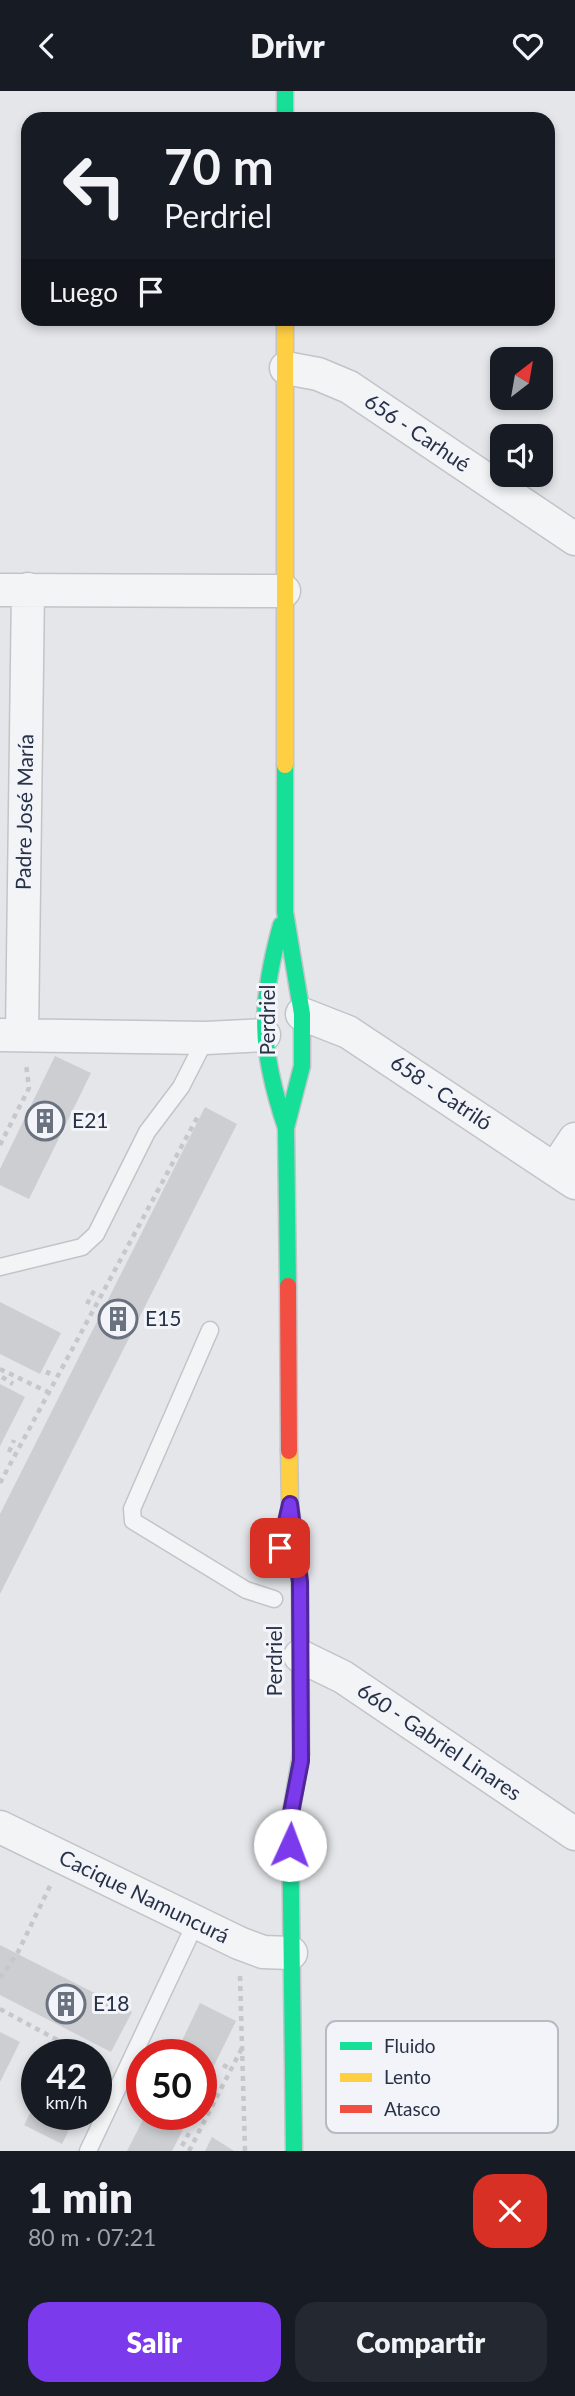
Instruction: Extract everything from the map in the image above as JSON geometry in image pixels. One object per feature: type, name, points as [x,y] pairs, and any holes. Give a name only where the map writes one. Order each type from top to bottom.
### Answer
[{"type":"main road","points":[[285,91],[285,112]]},
{"type":"main road","points":[[285,326],[285,912],[302,1014],[302,1066],[286,1128],[290,1504],[300,1582],[301,1761],[290,1818],[294,2151]]},
{"type":"main road","name":"Perdriel","points":[[285,912],[266,983],[264,1035],[269,1080],[286,1128]]},
{"type":"main road","points":[[278,1557],[290,1504]]},
{"type":"main road","name":"Perdriel","points":[[274,1605],[275,1580]]},
{"type":"main road","points":[[281,1779],[290,1818]]},
{"type":"main road","points":[[288,2151],[292,2132]]},
{"type":"street","name":"656 - Carhué","points":[[286,368],[318,374],[349,387],[575,539]]},
{"type":"street","points":[[14,589],[284,591]]},
{"type":"street","name":"Padre José María","points":[[11,1035],[14,589]]},
{"type":"street","name":"658 - Catriló","points":[[302,1014],[348,1032],[565,1176]]},
{"type":"street","points":[[11,1035],[206,1038],[264,1035]]},
{"type":"street","points":[[565,1176],[575,1139]]},
{"type":"street","name":"660 - Gabriel Linares","points":[[300,1656],[343,1677],[575,1833]]},
{"type":"street","name":"Cacique Namuncurá","points":[[0,1827],[197,1920],[239,1943],[263,1952],[291,1953]]},
{"type":"lane","points":[[0,1267],[82,1247],[96,1234],[147,1132],[181,1087],[206,1038]]},
{"type":"lane","points":[[210,1330],[132,1509],[134,1521],[274,1605]]},
{"type":"lane","points":[[88,2151],[197,1920]]},
{"type":"path","points":[[0,1145],[29,1088],[11,1035]]},
{"type":"path","points":[[0,1483],[198,1116]]},
{"type":"path","points":[[87,1304],[95,1289]]},
{"type":"path","points":[[47,1375],[51,1367]]},
{"type":"path","points":[[0,1369],[48,1392]]},
{"type":"path","points":[[2,1377],[13,1384]]},
{"type":"path","points":[[9,1452],[14,1440]]},
{"type":"path","points":[[0,1978],[18,1952],[64,1857]]},
{"type":"path","points":[[239,1943],[244,2151]]},
{"type":"path","points":[[9,2004],[3,2009],[56,2039]]},
{"type":"path","points":[[189,2151],[243,2045]]},
{"type":"path","points":[[223,2065],[231,2069]]},
{"type":"path","points":[[182,2146],[189,2133]]},
{"type":"building","name":"E21","points":[[55,1056],[91,1073],[29,1199],[0,1185],[0,1169]]},
{"type":"building","name":"E15","points":[[205,1107],[237,1124],[0,1594],[0,1514]]},
{"type":"building","points":[[0,1302],[61,1333],[40,1374],[0,1354]]},
{"type":"building","points":[[0,1384],[25,1397],[0,1446]]},
{"type":"building","name":"E18","points":[[0,1945],[132,2012],[112,2050],[112,2039],[86,2039],[0,1995]]},
{"type":"building","points":[[200,2003],[236,2021],[217,2060],[217,2039],[183,2039]]},
{"type":"building","points":[[0,2032],[20,2042],[0,2082]]},
{"type":"building","points":[[34,2130],[69,2130],[62,2144]]},
{"type":"building","points":[[138,2130],[183,2130],[172,2151],[127,2151]]},
{"type":"building","points":[[212,2137],[234,2151],[205,2151]]},
{"type":"traffic: fast","points":[[285,91],[285,112]]},
{"type":"traffic: fast","points":[[285,765],[285,912],[302,1014],[302,1066],[286,1128],[288,1286]]},
{"type":"traffic: fast","points":[[281,925],[269,979],[265,1027],[271,1074],[286,1128]]},
{"type":"traffic: fast","points":[[294,2151],[290,1818],[301,1754]]},
{"type":"traffic: slow","points":[[285,326],[285,765]]},
{"type":"traffic: slow","points":[[289,1451],[290,1504],[300,1582],[301,1754]]},
{"type":"traffic: jam","points":[[288,1286],[289,1451]]},
{"type":"place","name":"E21","points":[[45,1121]]},
{"type":"place","name":"E15","points":[[118,1319]]},
{"type":"place","name":"E18","points":[[66,2004]]},
{"type":"route","points":[[280,1548],[290,1504],[300,1582],[301,1761],[290,1818],[290,1845]]}]
